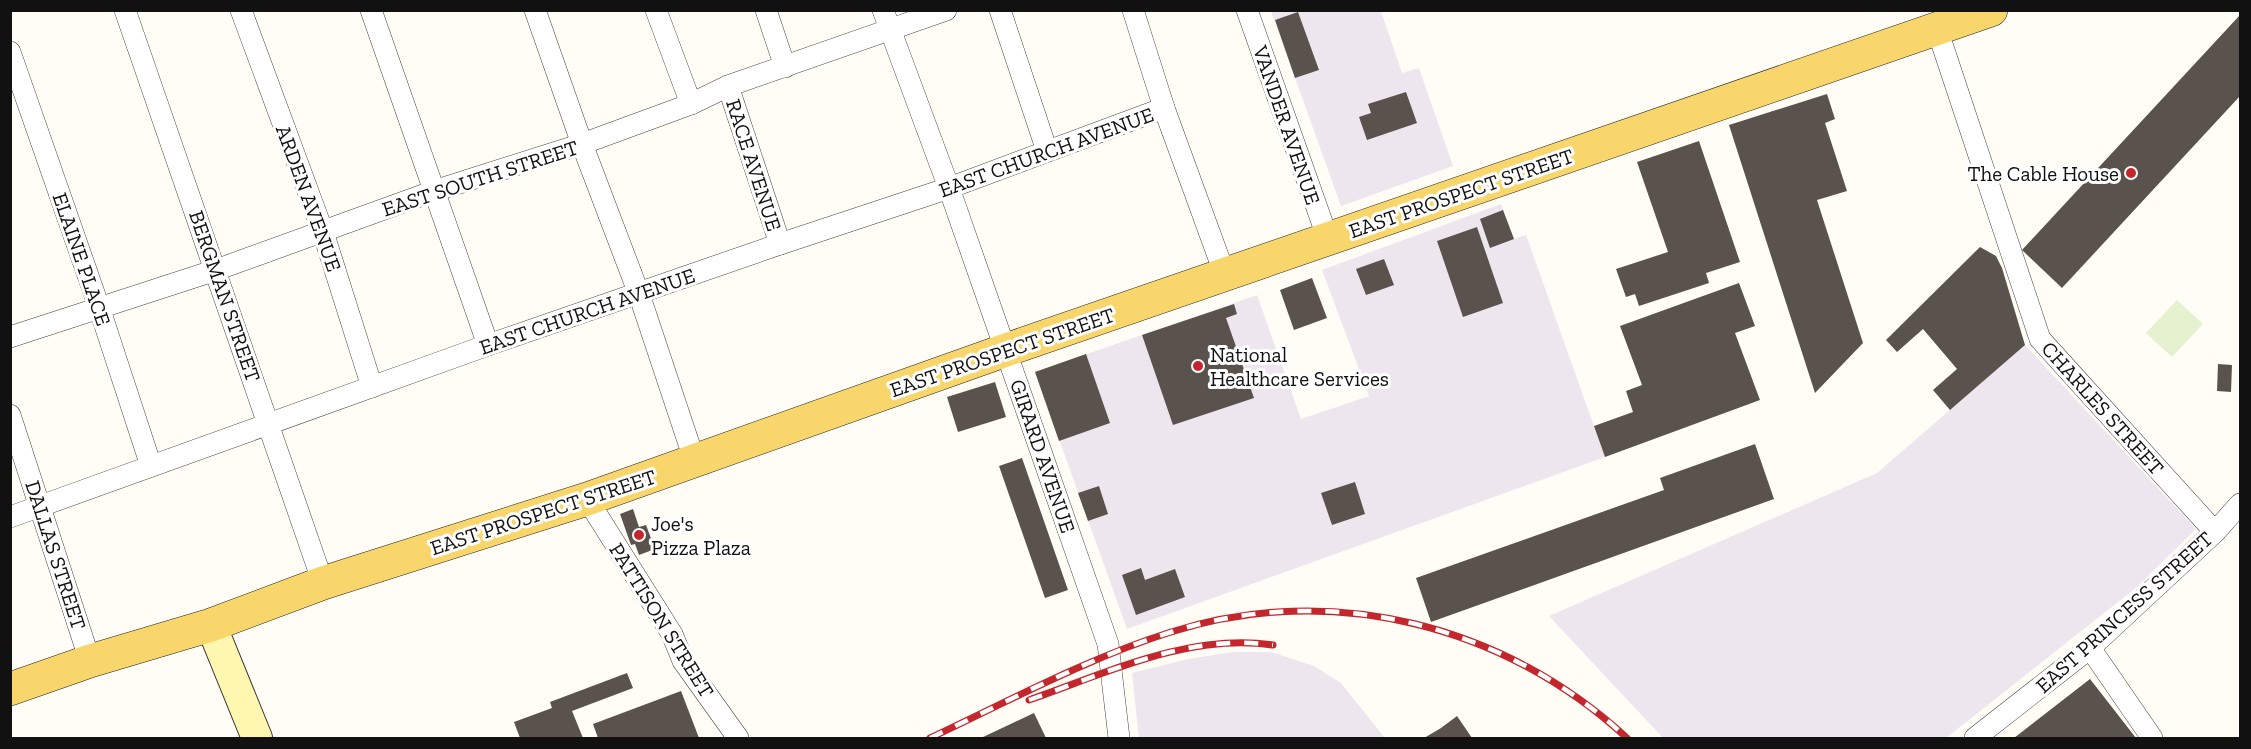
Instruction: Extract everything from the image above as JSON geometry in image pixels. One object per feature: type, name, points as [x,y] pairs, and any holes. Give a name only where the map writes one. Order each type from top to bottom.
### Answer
[{"type":"main road","name":"EAST PROSPECT STREET","points":[[10,689],[90,661],[211,625],[323,583],[587,500],[1006,350],[1991,10]]},
{"type":"main road","points":[[211,625],[257,738]]},
{"type":"street","name":"BERGMAN STREET","points":[[125,10],[323,583]]},
{"type":"street","name":"ARDEN AVENUE","points":[[241,10],[323,232],[372,387]]},
{"type":"street","points":[[371,10],[488,345]]},
{"type":"street","points":[[535,10],[582,144],[639,294],[695,462]]},
{"type":"street","name":"RACE AVENUE","points":[[656,10],[691,104]]},
{"type":"street","points":[[766,10],[785,67]]},
{"type":"street","name":"EAST SOUTH STREET","points":[[10,337],[216,270],[434,191],[582,144],[691,104],[728,86],[785,67],[886,20],[946,10]]},
{"type":"street","points":[[1000,10],[1047,151]]},
{"type":"street","points":[[1133,10],[1164,108],[1225,274]]},
{"type":"street","name":"VANDER AVENUE","points":[[1247,10],[1328,239]]},
{"type":"street","name":"GIRARD AVENUE","points":[[886,20],[949,188],[1108,644],[1119,738]]},
{"type":"street","name":"CHARLES STREET","points":[[1937,29],[2040,339],[2215,532]]},
{"type":"street","name":"ELAINE PLACE","points":[[10,52],[99,307],[151,466]]},
{"type":"street","name":"RACE AVENUE","points":[[728,86],[780,244]]},
{"type":"street","name":"EAST CHURCH AVENUE","points":[[10,517],[269,426],[488,345],[949,188],[1164,108]]},
{"type":"street","name":"DALLAS STREET","points":[[10,415],[90,661]]},
{"type":"street","name":"PATTISON STREET","points":[[587,500],[672,634],[683,661],[738,738]]},
{"type":"street","name":"EAST PRINCESS STREET","points":[[1975,738],[2090,648],[2215,532],[2241,504]]},
{"type":"street","points":[[2090,648],[2152,738]]},
{"type":"shaded area","points":[[1271,11],[1381,11],[1402,73],[1419,68],[1453,166],[1341,206]]},
{"type":"shaded area","points":[[1501,204],[1514,239],[1526,235],[1605,457],[1127,629],[1035,372],[1257,295],[1301,419],[1369,396],[1322,270]]},
{"type":"shaded area","points":[[2025,345],[2196,529],[2137,587],[1946,738],[1663,738],[1549,616],[1877,473]]},
{"type":"shaded area","points":[[1233,652],[1271,652],[1314,666],[1341,683],[1385,738],[1139,738],[1132,673],[1188,659]]},
{"type":"green space","points":[[2177,300],[2203,324],[2172,357],[2146,333]]},
{"type":"building","points":[[1298,12],[1319,70],[1295,78],[1275,20]]},
{"type":"building","name":"The Cable House","points":[[2240,15],[2240,96],[2062,288],[2022,250]]},
{"type":"building","points":[[1406,92],[1417,123],[1367,140],[1359,117],[1371,113],[1368,104]]},
{"type":"building","points":[[1827,94],[1835,119],[1825,123],[1847,191],[1817,200],[1863,343],[1815,393],[1729,125]]},
{"type":"building","points":[[1699,141],[1740,262],[1706,273],[1709,283],[1639,306],[1635,294],[1626,297],[1616,269],[1668,252],[1637,162]]},
{"type":"building","points":[[1503,210],[1514,239],[1490,248],[1480,219]]},
{"type":"building","points":[[1477,227],[1503,303],[1463,317],[1437,241]]},
{"type":"building","points":[[1980,247],[1996,256],[2002,268],[2025,345],[1950,410],[1933,390],[1957,369],[1923,329],[1897,352],[1886,340]]},
{"type":"building","points":[[1384,259],[1394,285],[1366,295],[1356,269]]},
{"type":"building","points":[[1312,278],[1327,318],[1294,330],[1280,290]]},
{"type":"building","points":[[1739,283],[1755,326],[1735,333],[1760,400],[1605,457],[1594,426],[1633,412],[1626,391],[1642,385],[1620,326]]},
{"type":"building","name":"National Healthcare Services","points":[[1234,304],[1237,314],[1226,318],[1254,398],[1173,425],[1142,335]]},
{"type":"building","points":[[1086,354],[1110,423],[1059,441],[1035,372]]},
{"type":"building","points":[[2218,364],[2232,365],[2231,392],[2217,391]]},
{"type":"building","points":[[995,382],[1006,417],[958,432],[947,397]]},
{"type":"building","points":[[1755,444],[1774,499],[1431,622],[1416,578],[1664,490],[1660,478]]},
{"type":"building","points":[[1022,458],[1068,590],[1045,598],[999,466]]},
{"type":"building","points":[[1355,482],[1365,514],[1332,525],[1321,493]]},
{"type":"building","points":[[1099,486],[1108,514],[1088,521],[1078,493]]},
{"type":"building","name":"Joe's Pizza Plaza","points":[[633,509],[639,527],[646,525],[655,549],[639,555],[635,544],[631,545],[620,514]]},
{"type":"building","points":[[1141,568],[1145,580],[1175,569],[1185,597],[1136,615],[1122,575]]},
{"type":"building","points":[[627,673],[633,688],[572,711],[583,738],[520,738],[514,722],[552,708],[550,702]]},
{"type":"building","points":[[2090,679],[2136,738],[2014,738]]},
{"type":"building","points":[[681,691],[699,738],[598,738],[593,724]]},
{"type":"building","points":[[1034,713],[1046,738],[981,738]]},
{"type":"building","points":[[1457,716],[1472,738],[1424,738],[1441,728]]},
{"type":"railway","points":[[930,738],[1109,654],[1171,632],[1232,617],[1293,611],[1353,613],[1413,624],[1471,641],[1527,667],[1579,699],[1627,738]]},
{"type":"railway","points":[[1029,700],[1118,668],[1179,650],[1241,643],[1273,645]]},
{"type":"place","name":"The Cable House","points":[[2131,173]]},
{"type":"place","name":"National Healthcare Services","points":[[1198,366]]},
{"type":"place","name":"Joe's Pizza Plaza","points":[[639,535]]}]
